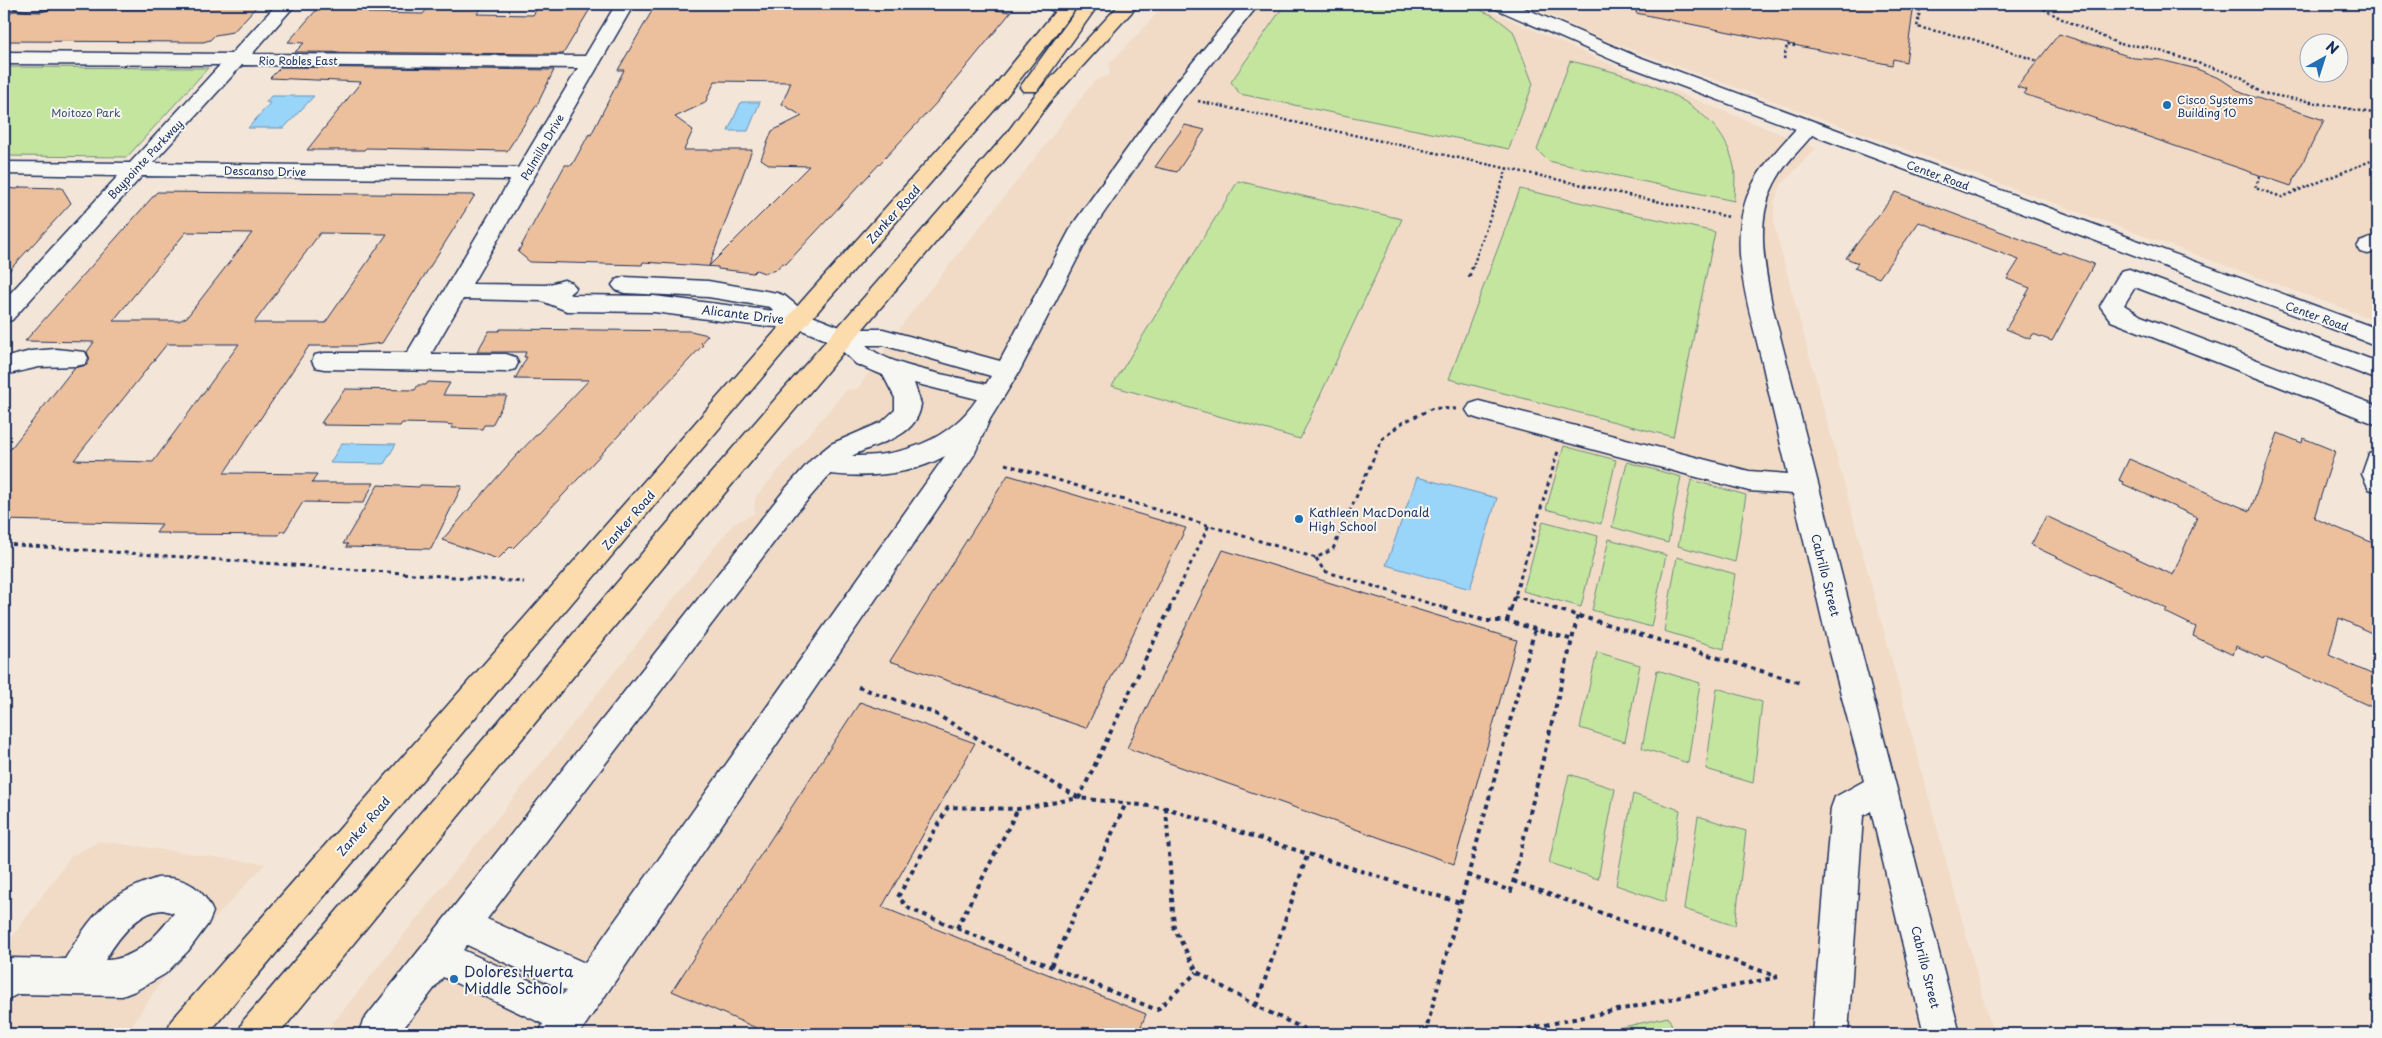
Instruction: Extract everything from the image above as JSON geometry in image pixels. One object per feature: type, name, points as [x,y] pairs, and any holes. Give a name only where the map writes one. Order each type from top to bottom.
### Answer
[{"type":"main road","points":[[1013,138],[1023,96],[1078,24],[1087,8],[1085,4]]},
{"type":"main road","points":[[256,1034],[688,518],[1013,138],[1060,78],[1130,4]]},
{"type":"main road","name":"Zanker Road","points":[[184,1034],[800,320],[998,94],[1063,5]]},
{"type":"street","points":[[21,4],[43,4]]},
{"type":"street","name":"Baypointe Parkway","points":[[4,314],[287,4]]},
{"type":"street","name":"Palmilla Drive","points":[[414,362],[458,291],[625,4]]},
{"type":"street","points":[[437,956],[563,1026],[965,448],[985,406],[1007,372],[1081,229],[1175,96],[1250,4]]},
{"type":"street","name":"Center Road","points":[[1500,4],[1624,58],[2378,338]]},
{"type":"street","name":"Rio Robles East","points":[[4,58],[591,62]]},
{"type":"street","name":"Cabrillo Street","points":[[1808,127],[1763,183],[1754,207],[1752,222],[1753,262],[1760,305],[1843,645],[1882,788],[1942,1034]]},
{"type":"street","name":"Descanso Drive","points":[[4,168],[526,174]]},
{"type":"street","points":[[2142,251],[2112,306],[2119,315],[2378,416]]},
{"type":"street","points":[[2129,276],[2378,371]]},
{"type":"street","name":"Alicante Drive","points":[[458,291],[546,292],[567,303],[654,304],[760,318],[800,320],[843,337]]},
{"type":"street","points":[[843,337],[883,337],[1007,372]]},
{"type":"street","points":[[843,337],[865,358],[985,406]]},
{"type":"street","points":[[4,367],[28,359],[47,356],[76,358]]},
{"type":"street","points":[[324,361],[506,363]]},
{"type":"street","points":[[376,1034],[684,641],[804,482],[842,450],[896,426],[906,415],[910,403],[906,392],[892,369]]},
{"type":"street","points":[[824,464],[851,467],[888,464],[924,455],[943,444],[985,406]]},
{"type":"street","points":[[1479,410],[1750,481],[1805,486]]},
{"type":"street","points":[[2378,461],[2375,474],[2378,482]]},
{"type":"street","points":[[1830,1034],[1847,808],[1882,788]]},
{"type":"street","points":[[462,925],[591,984]]},
{"type":"street","points":[[4,983],[9,976],[74,977]]},
{"type":"path","points":[[1921,4],[1917,27],[1972,40],[2038,61]]},
{"type":"path","points":[[2035,4],[2060,18],[2119,44],[2148,48],[2241,78],[2261,93],[2378,114]]},
{"type":"path","points":[[1784,59],[1788,45],[1795,46]]},
{"type":"path","points":[[1192,100],[1734,218]]},
{"type":"path","points":[[2260,176],[2255,188],[2282,197],[2378,158]]},
{"type":"path","points":[[1468,277],[1507,168]]},
{"type":"path","points":[[1316,558],[1333,548],[1382,439],[1402,423],[1433,408],[1479,410]]},
{"type":"path","points":[[1507,621],[1564,432]]},
{"type":"path","points":[[1005,464],[1316,558],[1324,571],[1486,621],[1507,621],[1573,640]]},
{"type":"path","points":[[1079,798],[1209,526]]},
{"type":"path","points":[[4,544],[524,582]]},
{"type":"path","points":[[1514,596],[1801,682]]},
{"type":"path","points":[[1468,875],[1511,890],[1578,616]]},
{"type":"path","points":[[1425,1034],[1535,629]]},
{"type":"path","points":[[858,687],[934,713],[1079,798]]},
{"type":"path","points":[[1197,972],[1157,1010],[910,909],[898,897],[948,807],[1018,809],[1079,798],[1166,808],[1460,902]]},
{"type":"path","points":[[1051,966],[1126,803]]},
{"type":"path","points":[[1166,808],[1174,928],[1197,972],[1256,1006],[1315,1034]]},
{"type":"path","points":[[957,928],[1018,809]]},
{"type":"path","points":[[1256,1006],[1308,853]]},
{"type":"path","points":[[1501,1034],[1778,977],[1513,881]]},
{"type":"shaded area","name":"Kathleen MacDonald High School","points":[[1166,4],[1476,4],[1632,74],[1816,148],[1781,185],[1774,204],[1774,225],[1993,1034],[324,1034],[734,523],[754,514],[755,498],[846,390],[858,388],[910,314],[1036,157],[1094,81],[1110,75],[1109,64]]},
{"type":"shaded area","points":[[1526,4],[2378,4],[2378,321],[1602,39]]},
{"type":"shaded area","points":[[100,841],[265,864],[173,964],[126,1034],[4,1034],[4,948],[71,856]]},
{"type":"green space","points":[[1285,4],[1467,4],[1494,16],[1513,31],[1533,84],[1509,149],[1240,94],[1231,82]]},
{"type":"green space","points":[[1570,61],[1618,73],[1644,82],[1691,106],[1711,123],[1726,143],[1734,167],[1734,201],[1548,161],[1537,150]]},
{"type":"green space","name":"Moitozo Park","points":[[4,67],[208,68],[127,157],[4,156]]},
{"type":"green space","points":[[1238,181],[1402,219],[1300,439],[1112,386]]},
{"type":"green space","points":[[1520,189],[1715,232],[1673,437],[1449,379]]},
{"type":"green space","points":[[1564,446],[1616,460],[1601,524],[1546,509]]},
{"type":"green space","points":[[1627,462],[1681,477],[1668,543],[1612,527]]},
{"type":"green space","points":[[1691,480],[1746,495],[1735,562],[1678,546]]},
{"type":"green space","points":[[1543,521],[1598,536],[1581,607],[1523,591]]},
{"type":"green space","points":[[1609,539],[1666,555],[1651,627],[1592,610]]},
{"type":"green space","points":[[1677,557],[1735,574],[1724,649],[1664,631]]},
{"type":"green space","points":[[1597,652],[1640,665],[1625,742],[1580,728]]},
{"type":"green space","points":[[1657,670],[1700,683],[1688,763],[1642,748]]},
{"type":"green space","points":[[1717,688],[1762,702],[1753,783],[1706,769]]},
{"type":"green space","points":[[1569,774],[1615,789],[1598,879],[1549,863]]},
{"type":"green space","points":[[1633,794],[1680,810],[1665,902],[1616,885]]},
{"type":"green space","points":[[1698,816],[1746,831],[1735,926],[1684,909]]},
{"type":"green space","points":[[1668,1017],[1676,1034],[1592,1034]]},
{"type":"water","points":[[271,96],[314,96],[284,128],[248,128],[270,103],[266,102]]},
{"type":"water","points":[[741,102],[760,102],[748,131],[728,131]]},
{"type":"water","points":[[342,443],[396,444],[384,464],[330,463]]},
{"type":"water","points":[[1417,477],[1497,498],[1470,589],[1386,565]]},
{"type":"building","points":[[54,4],[93,4],[87,9],[197,9],[203,4],[259,4],[233,32],[215,35],[210,40],[203,42],[4,41],[4,19],[13,11],[41,12],[49,10]]},
{"type":"building","points":[[325,4],[376,4],[368,13],[423,14],[431,4],[484,4],[477,14],[533,15],[540,4],[593,4],[563,54],[295,52],[304,43],[288,42],[320,6]]},
{"type":"building","points":[[656,4],[998,4],[995,10],[1011,12],[939,100],[786,264],[782,263],[776,270],[764,273],[756,270],[753,273],[718,269],[718,267],[643,262],[642,265],[530,262],[518,252],[565,165],[572,165],[589,134],[591,135],[624,70],[618,70]],"holes":[[[715,81],[791,82],[782,104],[802,116],[772,131],[761,159],[770,165],[809,166],[709,266],[752,150],[684,150],[693,130],[675,117],[705,103]]]},
{"type":"building","points":[[1637,4],[1914,4],[1906,62],[1893,59],[1892,65],[1636,13]]},
{"type":"building","name":"Cisco Systems Building 10","points":[[2059,34],[2134,58],[2161,60],[2197,69],[2221,79],[2242,93],[2324,120],[2291,186],[2024,94],[2027,90],[2017,87]]},
{"type":"building","points":[[281,67],[554,70],[538,103],[507,151],[366,148],[364,150],[307,150],[361,82],[270,78]]},
{"type":"building","points":[[1185,125],[1205,130],[1177,172],[1155,167]]},
{"type":"building","points":[[20,187],[62,188],[71,203],[4,276],[4,188],[17,189]]},
{"type":"building","points":[[157,192],[475,195],[382,343],[356,346],[309,346],[224,473],[317,474],[312,483],[374,483],[363,503],[303,502],[285,531],[281,531],[279,535],[168,534],[156,533],[162,524],[4,520],[4,457],[74,368],[87,365],[90,359],[87,352],[94,342],[25,341]],"holes":[[[186,232],[252,233],[187,317],[179,321],[113,321]],[[320,233],[387,234],[325,323],[254,323]],[[167,344],[239,344],[153,462],[74,460]]]},
{"type":"building","points":[[1896,192],[2060,254],[2062,252],[2094,264],[2052,341],[2033,334],[2030,339],[2006,329],[2030,288],[2007,279],[2019,260],[1919,222],[1879,278],[1854,268],[1858,263],[1846,258]]},
{"type":"building","points":[[500,329],[691,331],[708,335],[701,343],[703,345],[522,539],[513,548],[510,547],[498,559],[442,540],[515,457],[589,380],[515,379],[527,357],[524,357],[526,352],[477,352],[489,331],[499,331]]},
{"type":"building","points":[[428,382],[450,383],[443,395],[507,396],[492,425],[484,425],[482,429],[451,428],[453,425],[445,424],[402,423],[400,426],[323,425],[324,423],[321,423],[345,389],[415,390],[418,385],[426,385]]},
{"type":"building","points":[[2278,433],[2302,443],[2303,438],[2335,451],[2314,518],[2378,545],[2378,636],[2339,618],[2329,655],[2378,677],[2378,710],[2264,657],[2264,659],[2236,646],[2233,655],[2193,636],[2196,627],[2165,612],[2167,609],[2031,545],[2046,516],[2173,575],[2197,517],[2123,484],[2124,482],[2119,480],[2129,459],[2250,511]]},
{"type":"building","points":[[1008,475],[1186,528],[1086,728],[890,661]]},
{"type":"building","points":[[378,485],[419,487],[420,485],[462,486],[431,549],[346,547],[348,544],[343,544]]},
{"type":"building","points":[[1223,550],[1517,640],[1454,864],[1127,748]]},
{"type":"building","points":[[860,702],[975,743],[882,907],[1146,1014],[1138,1034],[770,1034],[672,991]]},
{"type":"place","name":"Cisco Systems Building 10","points":[[2167,105]]},
{"type":"place","name":"Kathleen MacDonald High School","points":[[1299,519]]},
{"type":"place","name":"Dolores Huerta Middle School","points":[[454,979]]}]
